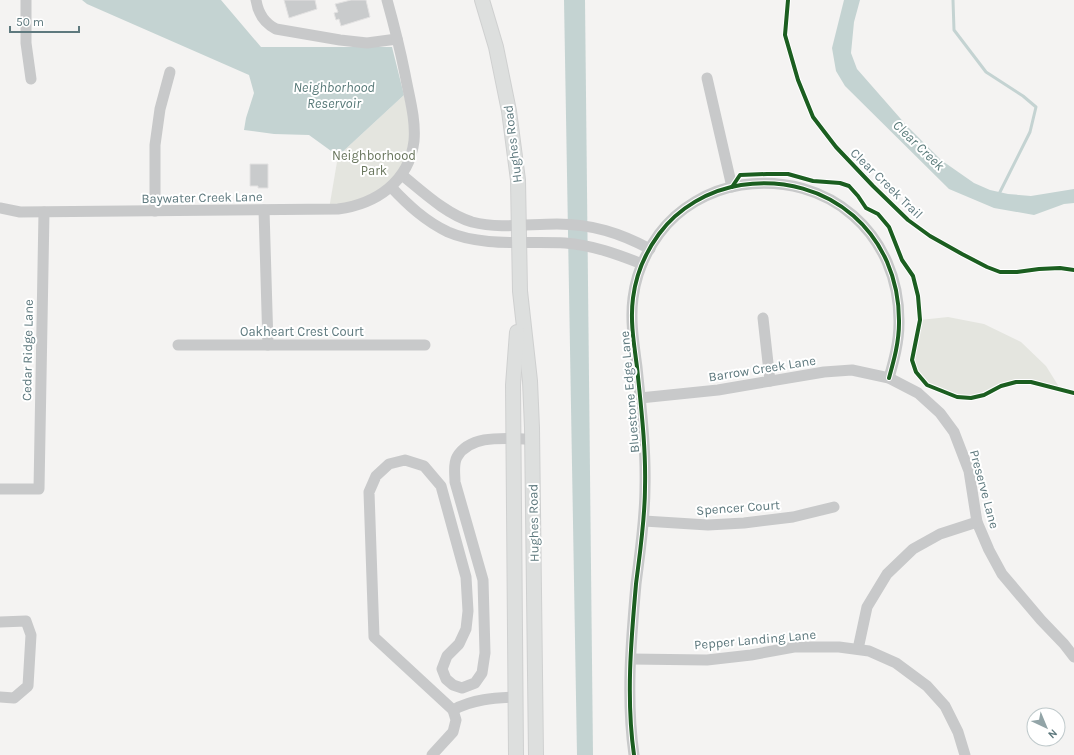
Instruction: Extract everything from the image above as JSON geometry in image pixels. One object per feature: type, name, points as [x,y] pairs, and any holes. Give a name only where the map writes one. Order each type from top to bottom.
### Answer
[{"type":"main road","name":"Hughes Road","points":[[482,0],[496,47],[509,111],[518,180],[520,291],[530,381],[532,439],[536,755]]},
{"type":"main road","name":"Hughes Road","points":[[516,755],[513,385],[520,291]]},
{"type":"street","points":[[26,0],[26,43],[31,79]]},
{"type":"street","points":[[256,0],[257,7],[262,17],[268,25],[276,29],[367,43],[397,39]]},
{"type":"street","points":[[387,0],[397,39],[413,120],[414,141],[409,161],[396,181]]},
{"type":"street","points":[[155,211],[155,152],[157,132],[160,109],[170,72]]},
{"type":"street","points":[[707,78],[732,187]]},
{"type":"street","points":[[396,181],[425,195],[456,215],[472,222],[493,226],[566,224],[592,227],[616,233],[650,249]]},
{"type":"street","points":[[396,181],[423,218],[449,232],[468,238],[492,242],[519,241],[577,244],[610,252],[642,264]]},
{"type":"street","name":"Baywater Creek Lane","points":[[0,208],[20,212],[338,209],[351,207],[373,199],[396,181]]},
{"type":"street","name":"Bluestone Edge Lane","points":[[634,755],[628,693],[636,585],[644,521],[645,444],[632,318],[636,281],[642,264],[660,232],[684,210],[706,196],[732,187],[764,182],[795,186],[821,194],[842,207],[867,230],[885,260],[893,280],[899,321],[895,357],[889,378]]},
{"type":"street","points":[[264,210],[268,345]]},
{"type":"street","name":"Cedar Ridge Lane","points":[[0,489],[39,489],[44,212]]},
{"type":"street","points":[[763,318],[770,381]]},
{"type":"street","name":"Oakheart Crest Court","points":[[178,345],[425,345]]},
{"type":"street","name":"Barrow Creek Lane","points":[[640,398],[718,390],[824,372],[852,370],[889,378]]},
{"type":"street","name":"Preserve Lane","points":[[889,378],[918,393],[940,413],[954,432],[969,471],[977,522],[989,550],[1002,574],[1074,657]]},
{"type":"street","points":[[432,755],[453,732],[456,720],[453,710],[374,637],[369,492],[376,476],[389,464],[405,460],[424,466],[441,486],[466,577],[468,612],[466,629],[459,644],[447,656],[442,669],[446,678],[453,685],[462,688],[475,683],[482,673],[484,653],[483,580],[455,482],[454,469],[456,458],[465,447],[476,441],[532,439]]},
{"type":"street","name":"Spencer Court","points":[[644,521],[708,525],[744,523],[793,517],[834,506]]},
{"type":"street","points":[[858,650],[867,607],[887,574],[913,549],[940,534],[977,522]]},
{"type":"street","points":[[0,622],[26,621],[31,635],[28,686],[14,698],[0,697]]},
{"type":"street","name":"Pepper Landing Lane","points":[[631,659],[707,660],[751,655],[794,647],[839,647],[869,651],[896,662],[927,686],[945,706],[958,732],[965,755]]},
{"type":"street","points":[[453,710],[462,705],[483,699],[516,697]]},
{"type":"green space","name":"Neighborhood Park","points":[[404,95],[414,141],[396,182],[365,203],[329,209],[338,156]]},
{"type":"green space","points":[[948,317],[984,324],[1021,342],[1046,366],[1061,390],[1034,383],[1016,382],[981,395],[967,397],[949,395],[932,387],[919,375],[913,363],[912,354],[914,344],[920,320]]},
{"type":"water","name":"Neighborhood Reservoir","points":[[82,0],[221,0],[261,47],[392,47],[404,95],[338,156],[309,135],[274,134],[244,130],[246,118],[254,93],[249,75],[87,4]]},
{"type":"water","points":[[564,0],[585,0],[593,755],[577,755]]},
{"type":"water","name":"Clear Creek","points":[[844,0],[860,0],[854,22],[851,53],[857,69],[907,126],[941,160],[974,183],[990,190],[1008,194],[1031,196],[1074,189],[1074,203],[1064,204],[1034,215],[994,208],[949,189],[845,86],[836,71],[832,48]]},
{"type":"building","points":[[284,0],[315,0],[317,9],[289,18]]},
{"type":"building","points":[[351,0],[366,0],[370,17],[341,26],[339,19],[336,20],[334,13],[338,12],[335,4]]},
{"type":"building","points":[[250,164],[268,164],[268,188],[250,186]]},
{"type":"waterway","points":[[953,0],[954,30],[986,72],[1023,96],[1036,107],[1030,132],[999,194]]},
{"type":"cycle path","name":"Clear Creek Trail","points":[[788,0],[785,35],[798,80],[813,117],[836,147],[908,220],[930,236],[987,267],[1000,272],[1060,268],[1074,270]]},
{"type":"cycle path","points":[[732,187],[740,175],[788,174],[813,181],[840,183],[849,186],[866,208],[878,214],[889,227],[902,260],[913,276],[918,296],[920,320],[912,360],[916,372],[927,385],[957,397],[971,398],[984,395],[1001,386],[1016,382],[1031,382],[1074,393]]},
{"type":"cycle path","points":[[634,755],[630,712],[630,670],[632,627],[645,499],[645,472],[642,412],[633,332],[632,307],[634,289],[639,272],[645,256],[654,241],[675,216],[685,208],[706,196],[729,187],[773,184],[803,189],[830,199],[853,216],[873,237],[887,262],[896,291],[899,323],[897,344],[889,378]]}]
